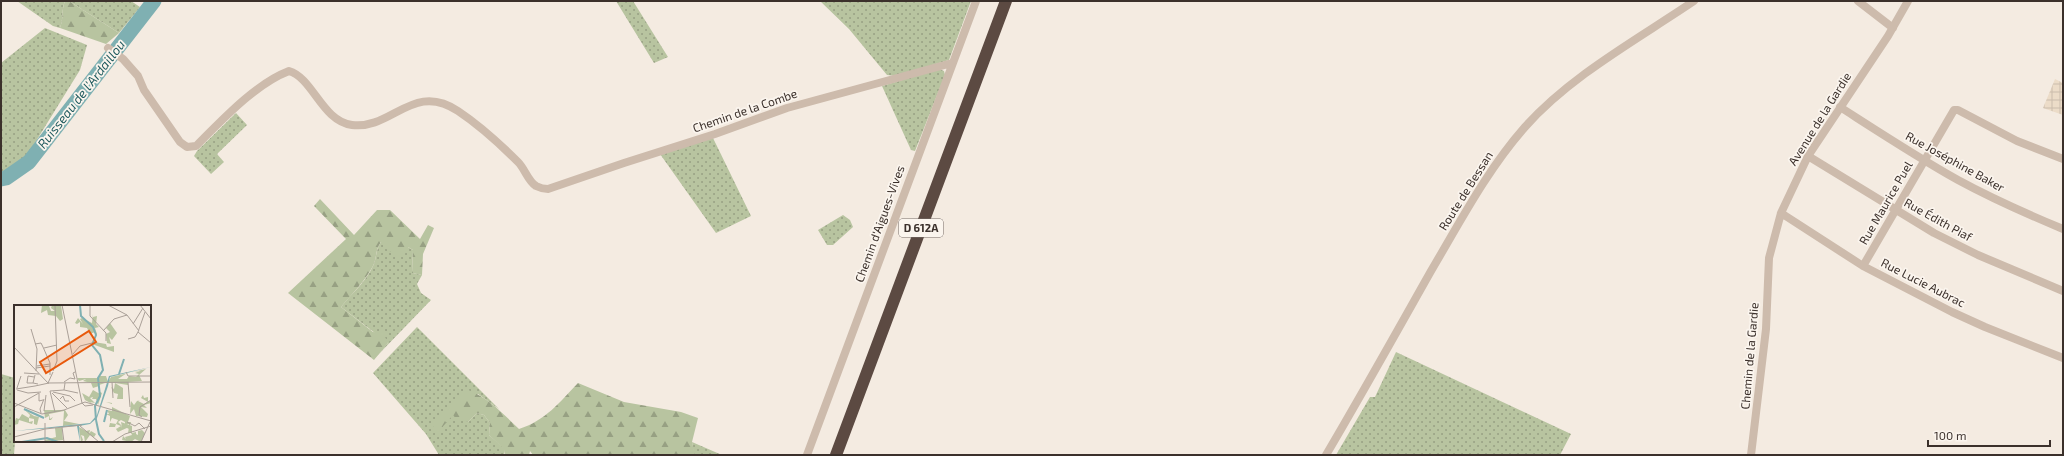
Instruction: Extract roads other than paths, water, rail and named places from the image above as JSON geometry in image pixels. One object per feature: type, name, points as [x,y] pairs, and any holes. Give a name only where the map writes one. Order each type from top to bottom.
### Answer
[{"type":"highway","name":"D 612A","points":[[836,455],[1006,1]]},
{"type":"street","name":"Chemin d'Aigues-Vives","points":[[807,455],[976,1]]},
{"type":"street","name":"Route de Bessan","points":[[1326,455],[1462,218],[1495,164],[1526,126],[1552,101],[1594,68],[1694,1]]},
{"type":"street","points":[[1858,1],[1893,28]]},
{"type":"street","name":"Avenue de la Gardie","points":[[1769,258],[1781,213],[1808,156],[1893,28],[1908,1]]},
{"type":"street","name":"Chemin de la Combe","points":[[108,48],[123,59],[138,76],[144,90],[180,142],[187,147],[196,146],[245,100],[281,74],[289,71],[294,72],[324,108],[346,124],[369,124],[426,100],[434,100],[444,103],[458,110],[490,136],[519,164],[536,186],[548,189],[579,177],[715,134],[787,108],[918,71],[952,63]]},
{"type":"street","name":"Rue Joséphine Baker","points":[[1840,107],[1925,161],[2001,202],[2063,229]]},
{"type":"street","name":"Rue Maurice Puel","points":[[1863,266],[1954,110],[1958,110],[2017,141],[2063,159]]},
{"type":"street","name":"Rue Édith Piaf","points":[[1808,156],[1895,210],[1978,255],[2063,291]]},
{"type":"street","name":"Rue Lucie Aubrac","points":[[1781,213],[1863,266],[1984,328],[2063,358]]},
{"type":"street","name":"Chemin de la Gardie","points":[[1751,455],[1766,329],[1769,258]]},
{"type":"waterway","name":"Ruisseau de l'Ardaillou","points":[[1,179],[6,178],[29,162],[154,1]]}]
